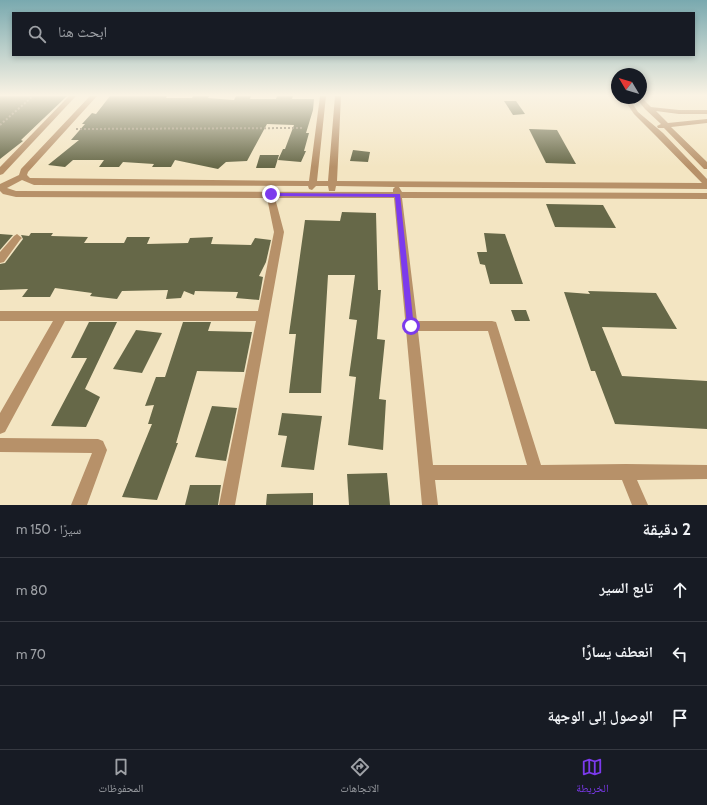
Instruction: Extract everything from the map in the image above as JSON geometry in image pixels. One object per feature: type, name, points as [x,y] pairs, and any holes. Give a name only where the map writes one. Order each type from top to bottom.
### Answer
[{"type":"street","points":[[0,172],[50,120]]},
{"type":"street","points":[[73,120],[24,171],[23,176],[0,188],[6,192],[16,194],[707,196]]},
{"type":"street","points":[[310,195],[320,120]]},
{"type":"street","points":[[332,195],[336,120]]},
{"type":"street","points":[[644,120],[707,185]]},
{"type":"street","points":[[660,120],[707,167]]},
{"type":"street","points":[[652,128],[695,120],[707,120]]},
{"type":"street","points":[[23,176],[27,180],[34,182],[332,182],[707,185]]},
{"type":"street","points":[[396,183],[430,505]]},
{"type":"street","points":[[227,505],[279,232],[279,224],[270,206],[271,194]]},
{"type":"street","points":[[0,259],[17,238]]},
{"type":"street","points":[[0,316],[263,316]]},
{"type":"street","points":[[0,427],[62,316]]},
{"type":"street","points":[[411,326],[492,326],[536,472]]},
{"type":"street","points":[[0,445],[98,446],[100,450],[97,460],[79,505]]},
{"type":"street","points":[[426,473],[626,471],[707,472]]},
{"type":"street","points":[[626,471],[640,505]]},
{"type":"path","points":[[64,129],[302,128]]},
{"type":"building","points":[[0,120],[42,120],[21,140],[23,141],[0,159]]},
{"type":"building","points":[[86,120],[310,120],[306,133],[309,133],[304,151],[306,151],[301,162],[278,160],[283,149],[285,149],[294,125],[267,124],[247,161],[226,162],[218,169],[175,160],[171,167],[152,167],[154,164],[123,162],[119,167],[99,167],[104,160],[73,160],[65,167],[48,165],[79,140],[71,140],[85,124],[82,124]]},
{"type":"building","points":[[529,129],[557,130],[576,164],[546,163]]},
{"type":"building","points":[[353,150],[370,152],[368,162],[350,161]]},
{"type":"building","points":[[260,155],[279,155],[275,168],[256,168]]},
{"type":"building","points":[[546,204],[603,205],[616,228],[555,227]]},
{"type":"building","points":[[342,212],[376,213],[378,290],[381,290],[377,339],[385,340],[379,399],[386,400],[383,450],[348,445],[356,377],[349,376],[357,320],[349,319],[355,275],[328,275],[321,393],[289,393],[296,334],[289,334],[305,220],[340,221]]},
{"type":"building","points":[[31,233],[53,233],[51,236],[88,237],[84,243],[124,243],[127,237],[150,237],[147,244],[188,243],[190,238],[213,237],[211,244],[251,245],[255,238],[271,240],[266,262],[259,276],[263,277],[259,300],[236,298],[238,292],[195,291],[194,295],[184,291],[181,298],[166,299],[168,290],[122,291],[117,299],[90,296],[92,293],[55,288],[50,297],[22,297],[28,289],[0,290],[0,264],[5,263],[23,239],[21,235],[29,236]]},
{"type":"building","points":[[484,233],[505,234],[523,284],[490,284],[485,265],[480,264],[477,252],[487,252]]},
{"type":"building","points":[[0,234],[13,235],[0,250]]},
{"type":"building","points":[[588,291],[656,293],[677,329],[602,327],[622,376],[707,381],[707,429],[615,424],[595,371],[591,371],[564,292],[590,294]]},
{"type":"building","points":[[511,310],[526,310],[530,321],[515,321]]},
{"type":"building","points":[[89,322],[117,322],[85,389],[100,397],[86,427],[51,426],[87,358],[71,358]]},
{"type":"building","points":[[183,322],[211,322],[208,331],[252,332],[244,372],[197,371],[176,443],[178,443],[157,500],[122,497],[152,424],[148,424],[154,405],[145,406],[156,377],[165,377]]},
{"type":"building","points":[[136,330],[162,333],[142,373],[113,369]]},
{"type":"building","points":[[212,406],[237,408],[226,461],[195,457]]},
{"type":"building","points":[[282,413],[322,416],[314,470],[281,467],[287,436],[278,435]]},
{"type":"building","points":[[387,473],[390,505],[349,505],[347,474]]},
{"type":"building","points":[[190,485],[221,485],[218,505],[185,505]]},
{"type":"building","points":[[313,493],[313,505],[266,505],[267,494]]},
{"type":"route","points":[[271,194],[398,196],[411,326]]}]
